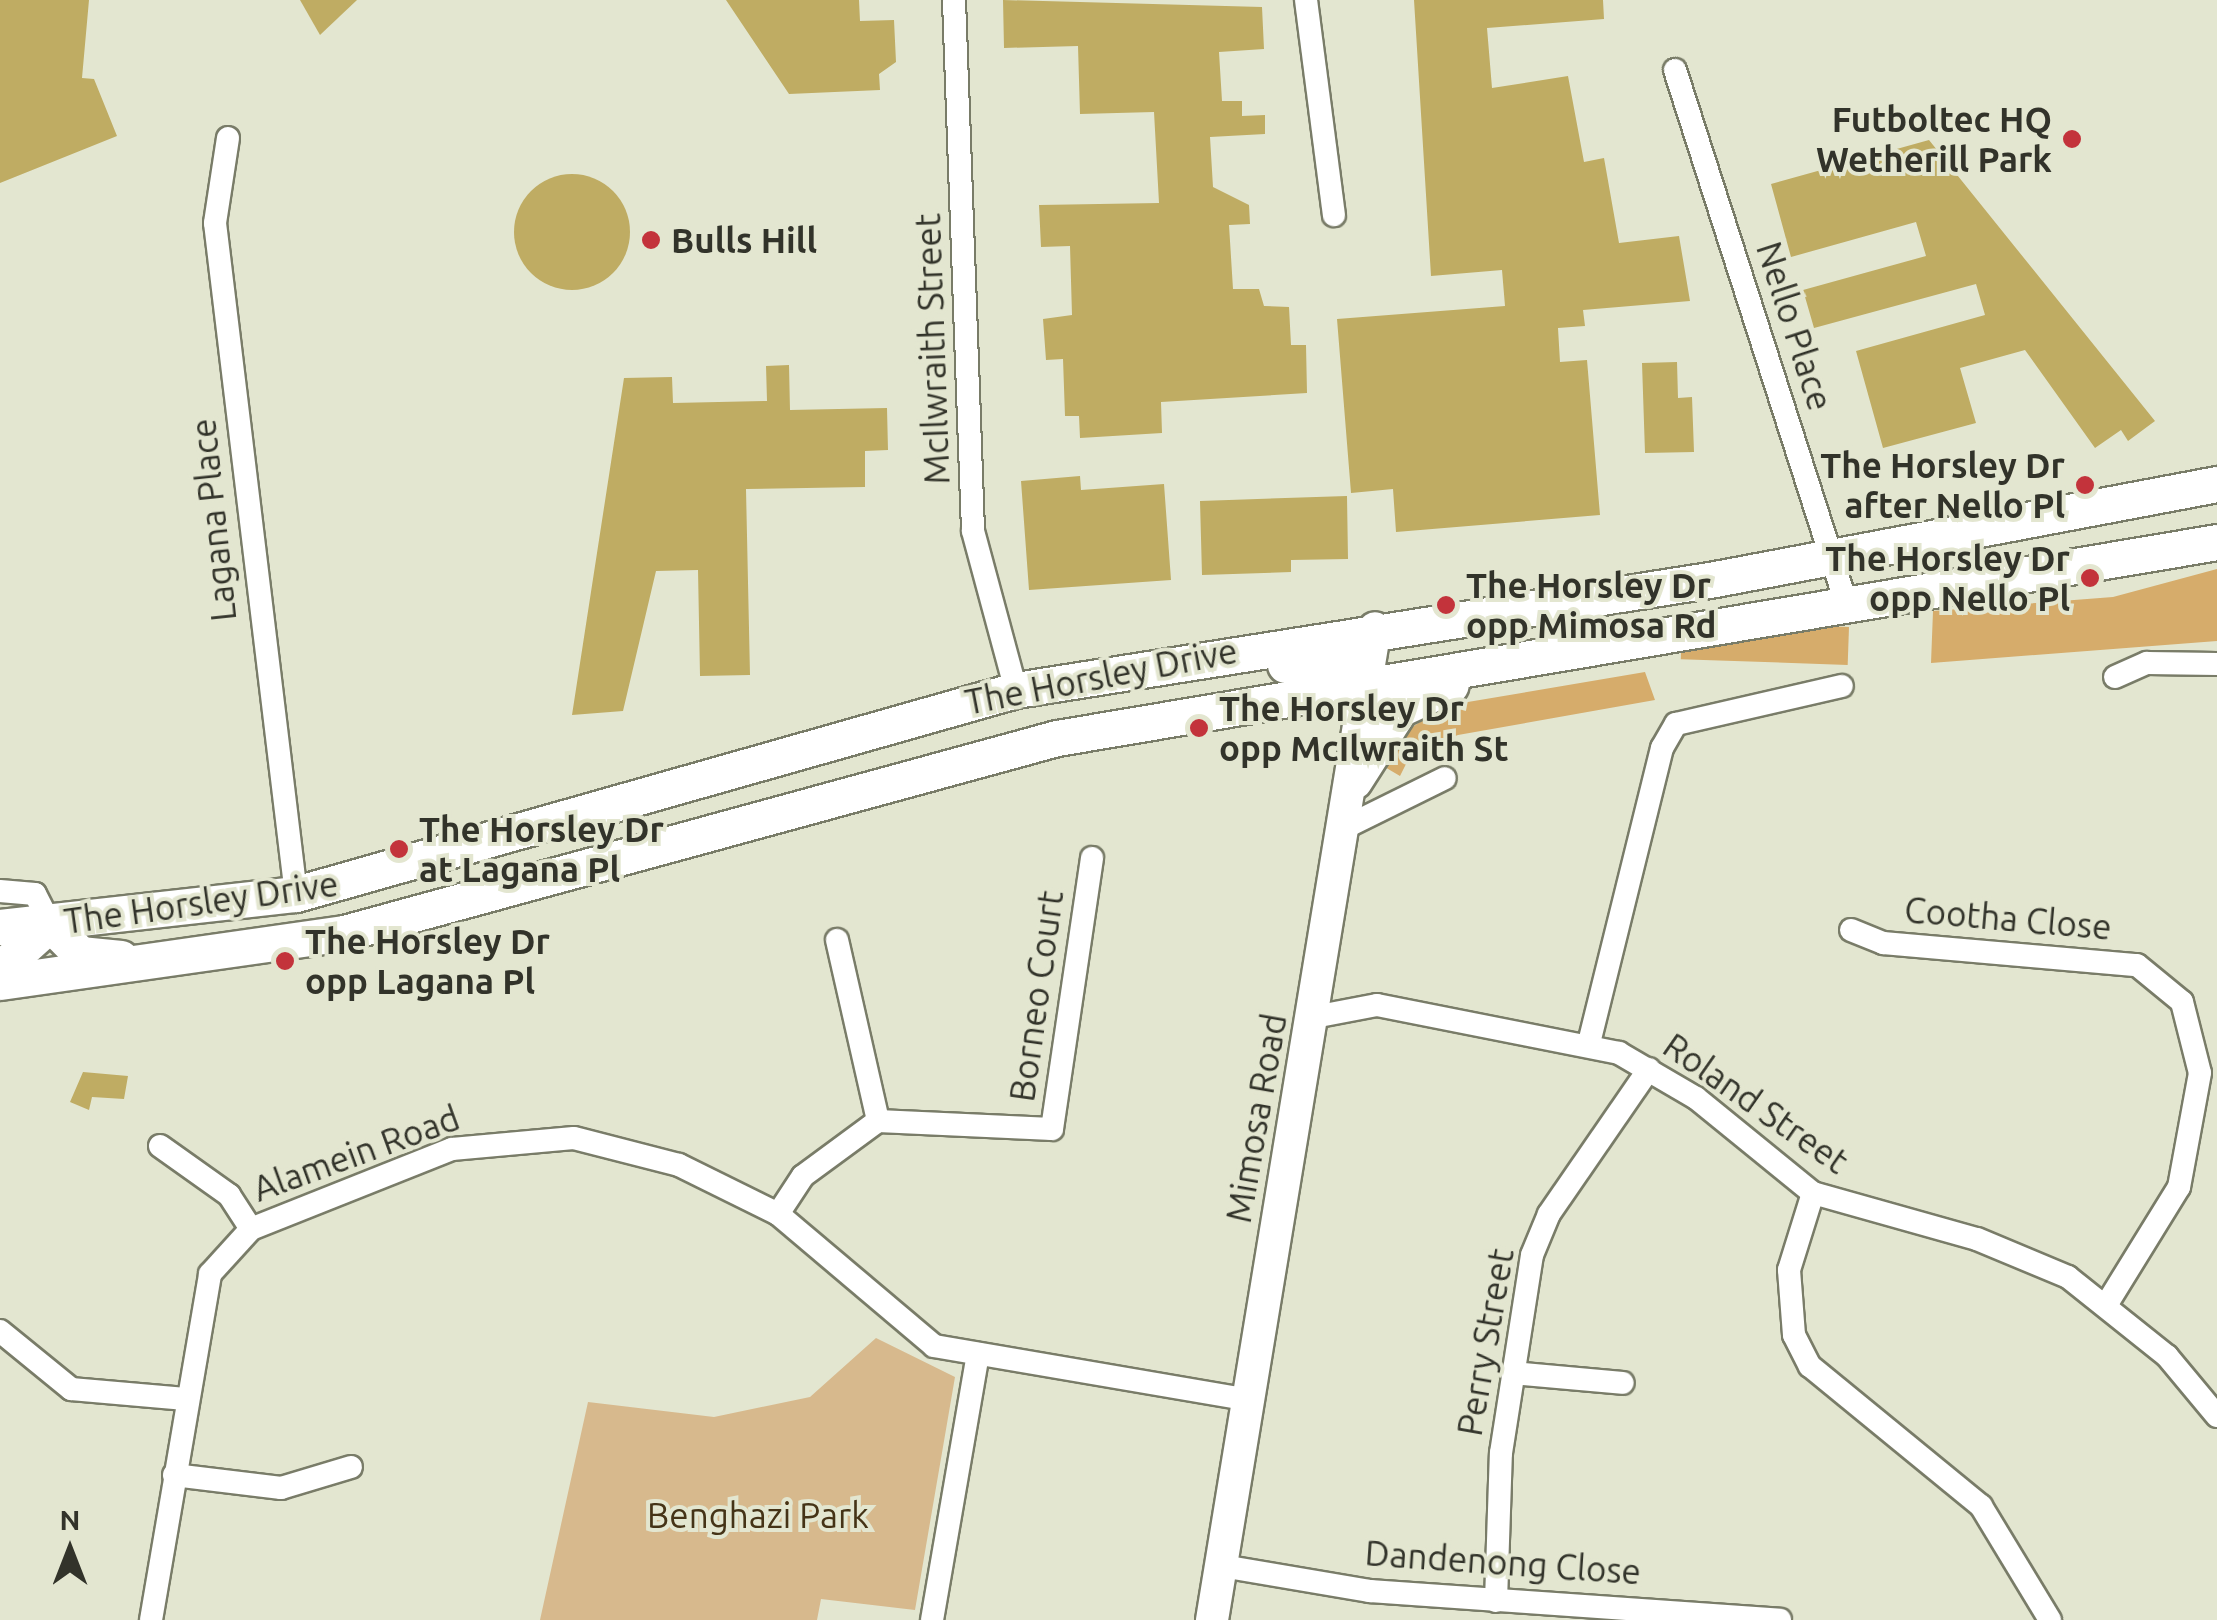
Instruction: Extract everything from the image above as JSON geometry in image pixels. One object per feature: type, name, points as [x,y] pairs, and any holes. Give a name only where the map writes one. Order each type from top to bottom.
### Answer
[{"type":"main road","name":"The Horsley Drive","points":[[0,928],[296,894],[1016,690],[1375,628],[1833,558],[2217,484]]},
{"type":"main road","name":"The Horsley Drive","points":[[0,982],[172,963],[344,933],[967,758],[1616,642],[2217,542]]},
{"type":"main road","name":"Mimosa Road","points":[[1212,1620],[1354,781],[1375,628]]},
{"type":"main road","points":[[1354,781],[1383,726],[1422,695],[1616,642]]},
{"type":"main road","points":[[1016,690],[1183,682],[1324,659],[1358,670],[1368,685]]},
{"type":"main road","points":[[0,969],[50,924],[80,954],[172,963]]},
{"type":"street","name":"McIlwraith Street","points":[[954,0],[973,532],[1016,690]]},
{"type":"street","points":[[1306,0],[1334,215]]},
{"type":"street","name":"Nello Place","points":[[1675,70],[1846,603]]},
{"type":"street","name":"Lagana Place","points":[[228,138],[215,223],[296,894]]},
{"type":"street","points":[[2115,677],[2146,663],[2217,664]]},
{"type":"street","points":[[1589,1043],[1662,748],[1676,724],[1842,686]]},
{"type":"street","points":[[1346,826],[1445,778]]},
{"type":"street","name":"Borneo Court","points":[[878,1121],[1052,1129],[1092,858]]},
{"type":"street","points":[[0,891],[35,894],[50,924]]},
{"type":"street","name":"Cootha Close","points":[[1851,930],[1938,950],[2102,958],[2137,966],[2182,1002],[2200,1073],[2180,1187],[2108,1302]]},
{"type":"street","points":[[778,1214],[802,1176],[878,1121],[837,940]]},
{"type":"street","name":"Roland Street","points":[[1314,1017],[1377,1005],[1589,1043],[1649,1069],[1813,1193],[2033,1259],[2108,1302],[2217,1416]]},
{"type":"street","name":"Perry Street","points":[[1496,1601],[1512,1373],[1532,1256],[1549,1214],[1649,1069]]},
{"type":"street","name":"Alamein Road","points":[[152,1620],[186,1399],[210,1274],[252,1228],[452,1149],[513,1138],[574,1138],[641,1153],[778,1214],[906,1329],[978,1354],[1249,1400]]},
{"type":"street","points":[[160,1146],[229,1194],[252,1228]]},
{"type":"street","points":[[1813,1193],[1789,1270],[1802,1350],[1880,1428],[1981,1506],[2050,1620]]},
{"type":"street","points":[[0,1332],[71,1389],[186,1399]]},
{"type":"street","points":[[932,1620],[978,1354]]},
{"type":"street","points":[[1512,1373],[1623,1384]]},
{"type":"street","points":[[174,1474],[281,1488],[351,1468]]},
{"type":"street","name":"Dandenong Close","points":[[1222,1566],[1496,1601],[1780,1620]]},
{"type":"green space","name":"Benghazi Park","points":[[876,1338],[955,1377],[915,1610],[821,1599],[817,1620],[540,1620],[588,1402],[714,1417],[810,1397]]},
{"type":"shaded area","points":[[2217,569],[2217,641],[1931,663],[1933,611],[2113,597]]},
{"type":"shaded area","points":[[1682,621],[1849,627],[1848,665],[1681,659]]},
{"type":"shaded area","points":[[1645,672],[1655,700],[1458,735],[1412,752],[1400,776],[1383,766],[1399,736],[1444,706]]},
{"type":"building","points":[[0,0],[89,0],[82,78],[94,79],[117,136],[0,183]]},
{"type":"building","points":[[300,0],[357,0],[320,35]]},
{"type":"building","points":[[726,0],[859,0],[860,21],[894,20],[896,62],[879,74],[880,90],[789,94]]},
{"type":"building","points":[[1003,0],[1262,7],[1264,49],[1219,52],[1222,101],[1242,101],[1242,116],[1265,115],[1265,134],[1210,137],[1213,187],[1249,205],[1250,224],[1229,225],[1233,289],[1259,289],[1264,306],[1289,307],[1291,345],[1306,345],[1307,393],[1161,402],[1162,433],[1080,438],[1079,416],[1065,416],[1063,359],[1046,360],[1043,319],[1072,315],[1070,246],[1041,247],[1039,205],[1159,203],[1154,112],[1080,114],[1078,46],[1004,48]]},
{"type":"building","points":[[1414,0],[1603,0],[1604,19],[1487,28],[1492,88],[1568,76],[1584,162],[1604,158],[1619,243],[1679,236],[1690,301],[1583,310],[1585,326],[1558,328],[1560,362],[1587,360],[1600,515],[1396,532],[1393,489],[1351,493],[1337,319],[1505,306],[1502,270],[1431,276]]},
{"type":"building","points":[[1929,140],[2155,421],[2128,441],[2121,430],[2095,448],[2025,350],[1960,368],[1976,423],[1883,448],[1856,351],[1985,315],[1976,284],[1814,328],[1803,290],[1926,256],[1916,222],[1791,257],[1771,184]]},
{"type":"building","points":[[572,174],[594,179],[613,191],[625,210],[630,232],[625,254],[613,273],[594,285],[572,290],[550,285],[531,273],[519,254],[514,232],[519,210],[531,191],[550,179]]},
{"type":"building","points":[[1677,362],[1678,398],[1692,397],[1694,452],[1645,453],[1642,363]]},
{"type":"building","points":[[789,365],[790,410],[887,408],[888,450],[865,451],[865,487],[746,489],[750,675],[700,676],[698,570],[656,571],[623,711],[572,715],[624,378],[672,377],[673,403],[767,401],[766,366]]},
{"type":"building","points":[[1080,476],[1081,490],[1164,484],[1171,580],[1029,590],[1021,481]]},
{"type":"building","points":[[1347,496],[1348,559],[1291,560],[1291,572],[1202,575],[1200,501]]},
{"type":"building","points":[[83,1072],[128,1076],[124,1099],[92,1097],[89,1110],[70,1102]]},
{"type":"place","name":"Futboltec HQ Wetherill Park","points":[[2072,139]]},
{"type":"place","name":"Bulls Hill","points":[[651,240]]},
{"type":"place","name":"The Horsley Dr after Nello Pl","points":[[2085,485]]},
{"type":"place","name":"The Horsley Dr opp Nello Pl","points":[[2090,578]]},
{"type":"place","name":"The Horsley Dr opp Mimosa Rd","points":[[1446,605]]},
{"type":"place","name":"The Horsley Dr opp McIlwraith St","points":[[1199,728]]},
{"type":"place","name":"The Horsley Dr at Lagana Pl","points":[[399,849]]},
{"type":"place","name":"The Horsley Dr opp Lagana Pl","points":[[285,961]]}]
